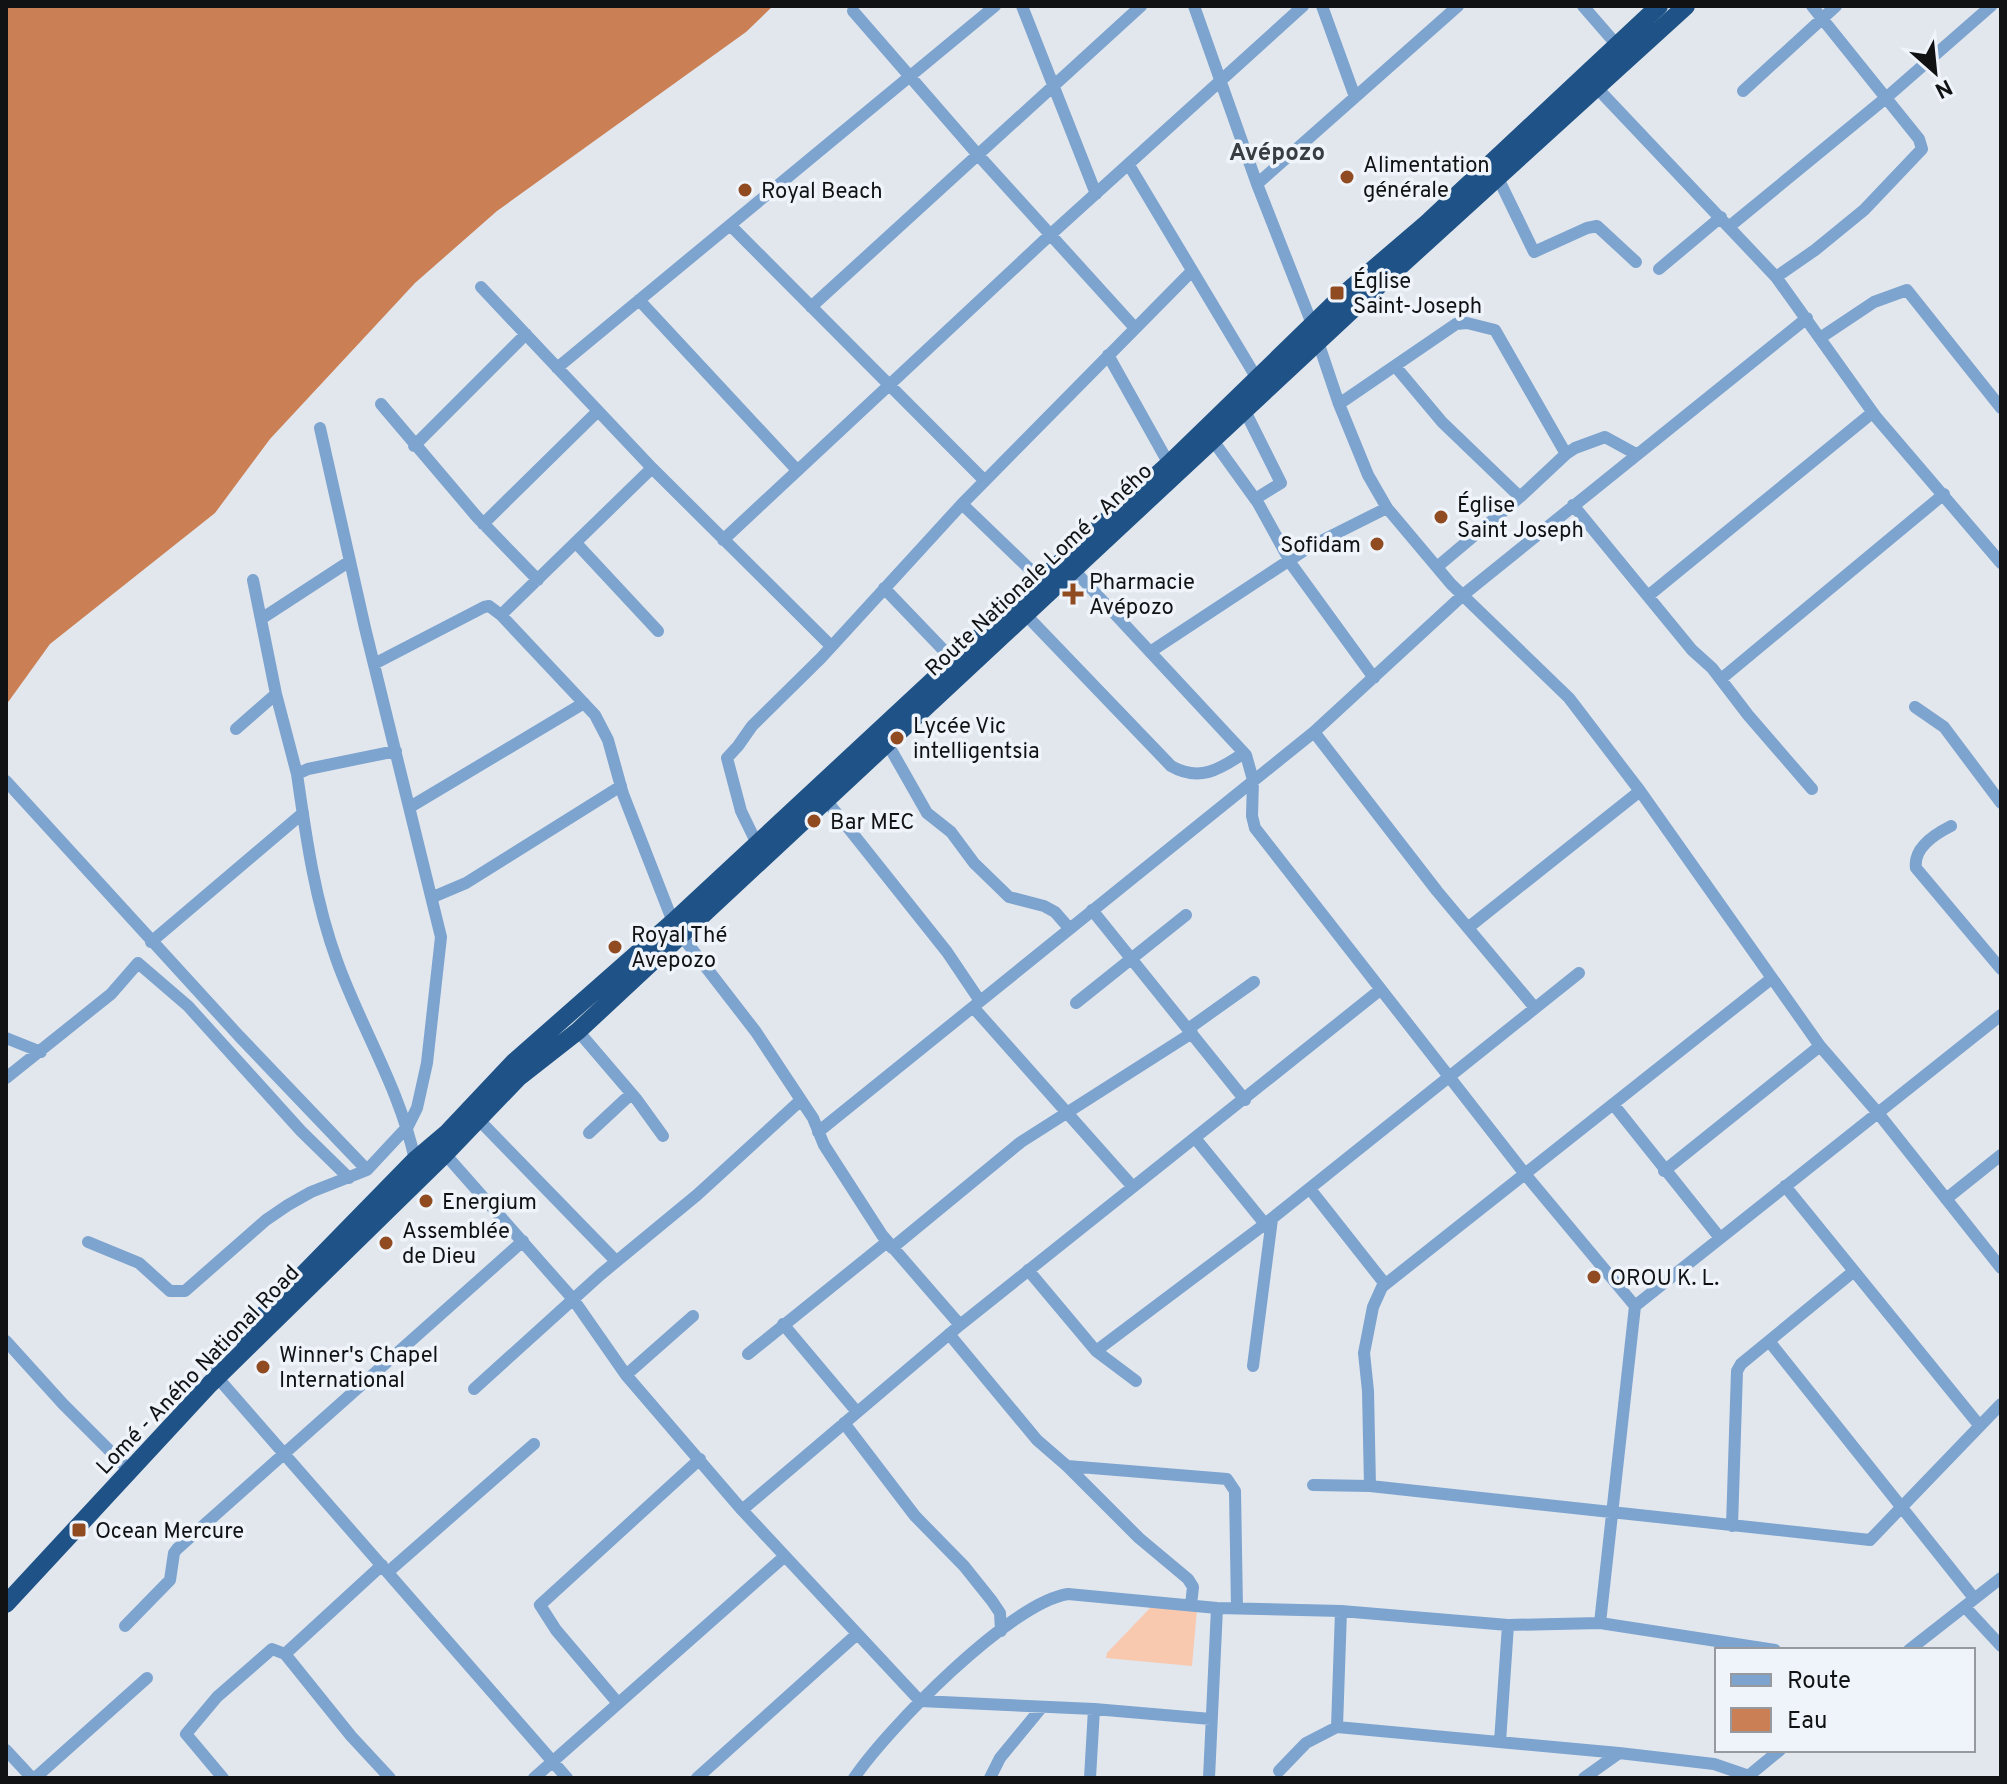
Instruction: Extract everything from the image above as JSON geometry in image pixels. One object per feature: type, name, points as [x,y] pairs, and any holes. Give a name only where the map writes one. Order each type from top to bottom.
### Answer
[{"type":"highway","name":"Route Nationale Lomé - Aného","points":[[421,1166],[445,1154],[518,1078],[578,1031],[757,844],[1169,464],[1312,324],[1427,223],[1659,6]]},
{"type":"highway","name":"Route Nationale Lomé - Aného","points":[[421,1166],[448,1132],[514,1062],[677,929],[826,800],[886,741],[1686,6]]},
{"type":"highway","points":[[6,1588],[373,1203],[402,1174],[421,1166]]},
{"type":"highway","name":"Lomé - Aného National Road","points":[[6,1604],[214,1373],[421,1166]]},
{"type":"street","points":[[557,368],[995,6]]},
{"type":"street","points":[[1022,6],[1096,194]]},
{"type":"street","points":[[811,307],[1141,6]]},
{"type":"street","points":[[1194,6],[1339,404],[1368,475],[1387,508],[1463,595],[1569,698],[1640,791],[1820,1046],[1878,1113],[2001,1268]]},
{"type":"street","points":[[723,540],[1050,235],[1303,6]]},
{"type":"street","points":[[1322,6],[1355,97]]},
{"type":"street","points":[[1257,184],[1458,6]]},
{"type":"street","points":[[1583,6],[1616,44]]},
{"type":"street","points":[[1776,277],[1864,210],[1921,153],[1921,142],[1812,6]]},
{"type":"street","points":[[1743,91],[1836,6]]},
{"type":"street","points":[[1659,269],[1887,97],[1991,6]]},
{"type":"street","points":[[853,11],[1135,328]]},
{"type":"street","points":[[1597,88],[1776,277],[1872,413],[2001,563]]},
{"type":"street","points":[[1129,165],[1256,377]]},
{"type":"street","points":[[1498,178],[1534,252],[1597,226],[1636,262]]},
{"type":"street","points":[[730,225],[985,481]]},
{"type":"street","points":[[757,844],[741,811],[727,758],[752,726],[831,646],[962,504],[1192,271]]},
{"type":"street","points":[[481,287],[652,468],[831,646]]},
{"type":"street","points":[[1820,338],[1874,302],[1907,290],[2001,408]]},
{"type":"street","points":[[639,300],[797,470]]},
{"type":"street","points":[[818,1132],[1314,732],[1463,595],[1807,318]]},
{"type":"street","points":[[1339,404],[1456,324],[1467,323],[1495,330],[1566,454]]},
{"type":"street","points":[[414,446],[526,334]]},
{"type":"street","points":[[1108,355],[1169,464]]},
{"type":"street","points":[[1395,366],[1442,422],[1520,497]]},
{"type":"street","points":[[381,404],[483,524],[538,580]]},
{"type":"street","points":[[483,524],[598,411]]},
{"type":"street","points":[[1245,411],[1281,483],[1255,499]]},
{"type":"street","points":[[1648,596],[1872,413]]},
{"type":"street","points":[[88,1242],[139,1263],[170,1291],[185,1291],[266,1220],[311,1192],[367,1170],[408,1126],[422,1090],[434,1013],[441,937],[320,428]]},
{"type":"street","points":[[1437,567],[1575,448],[1605,437],[1636,454]]},
{"type":"street","points":[[1214,442],[1255,499],[1290,561],[1374,678]]},
{"type":"street","points":[[501,615],[652,468]]},
{"type":"street","points":[[1721,679],[1944,494]]},
{"type":"street","points":[[962,504],[1041,580]]},
{"type":"street","points":[[1573,505],[1812,789]]},
{"type":"street","points":[[1150,652],[1311,546],[1387,508]]},
{"type":"street","points":[[576,543],[658,631]]},
{"type":"street","points":[[261,619],[350,561]]},
{"type":"street","points":[[1073,569],[1244,753],[1253,780],[1252,816],[1255,828],[1525,1174],[1635,1306]]},
{"type":"street","points":[[253,580],[276,694],[297,774],[315,883],[336,960],[408,1126],[421,1166]]},
{"type":"street","points":[[884,588],[954,661]]},
{"type":"street","points":[[374,664],[489,606],[584,703],[602,727],[621,786],[677,929],[756,1032],[889,1245],[1037,1440],[1139,1538],[1188,1579],[1193,1587],[1191,1605]]},
{"type":"street","points":[[1025,614],[1171,766],[1199,776],[1220,770],[1244,753]]},
{"type":"street","points":[[236,729],[276,694]]},
{"type":"street","points":[[410,807],[584,703]]},
{"type":"street","points":[[1915,707],[1944,727],[2001,803]]},
{"type":"street","points":[[1314,732],[1437,891],[1535,1008]]},
{"type":"street","points":[[886,741],[927,813],[951,832],[974,863],[1009,897],[1044,906],[1055,912],[1069,928]]},
{"type":"street","points":[[297,774],[396,751]]},
{"type":"street","points":[[6,781],[151,942],[367,1170]]},
{"type":"street","points":[[433,897],[466,883],[621,786]]},
{"type":"street","points":[[1469,927],[1640,791]]},
{"type":"street","points":[[826,800],[947,952],[976,1004],[1133,1187]]},
{"type":"street","points":[[151,942],[303,813]]},
{"type":"street","points":[[1951,826],[1928,840],[1916,860],[1916,868],[2001,969]]},
{"type":"street","points":[[1092,910],[1245,1100]]},
{"type":"street","points":[[1076,1003],[1186,915]]},
{"type":"street","points":[[6,1078],[111,994],[138,963],[188,1006],[301,1131],[349,1178]]},
{"type":"street","points":[[1096,1351],[1268,1222],[1579,973]]},
{"type":"street","points":[[1370,1486],[1364,1353],[1373,1307],[1385,1284],[1771,979]]},
{"type":"street","points":[[748,1354],[1021,1142],[1190,1031],[1254,982]]},
{"type":"street","points":[[742,1510],[954,1329],[1380,990]]},
{"type":"street","points":[[1600,1623],[1635,1306],[2001,1015]]},
{"type":"street","points":[[578,1031],[663,1136]]},
{"type":"street","points":[[6,1038],[41,1052]]},
{"type":"street","points":[[1664,1171],[1820,1046]]},
{"type":"street","points":[[589,1133],[631,1094]]},
{"type":"street","points":[[474,1389],[801,1100]]},
{"type":"street","points":[[1613,1104],[1720,1238]]},
{"type":"street","points":[[478,1119],[616,1261]]},
{"type":"street","points":[[1195,1138],[1268,1222],[1253,1366]]},
{"type":"street","points":[[445,1154],[573,1299],[626,1375],[742,1510],[920,1701],[1094,1709],[1211,1719]]},
{"type":"street","points":[[1946,1199],[2001,1155]]},
{"type":"street","points":[[1785,1186],[1979,1425]]},
{"type":"street","points":[[1310,1189],[1385,1284]]},
{"type":"street","points":[[125,1626],[170,1580],[177,1549],[523,1241]]},
{"type":"street","points":[[1028,1270],[1096,1351],[1136,1381]]},
{"type":"street","points":[[1732,1526],[1735,1377],[1741,1364],[1854,1271]]},
{"type":"street","points":[[626,1375],[693,1316]]},
{"type":"street","points":[[783,1324],[857,1412]]},
{"type":"street","points":[[6,1341],[123,1464]]},
{"type":"street","points":[[1769,1341],[1901,1507],[2001,1646]]},
{"type":"street","points":[[214,1373],[567,1778]]},
{"type":"street","points":[[1313,1485],[1370,1486],[1870,1540],[2001,1404]]},
{"type":"street","points":[[844,1423],[915,1516],[964,1566],[992,1601],[1000,1613],[1001,1631]]},
{"type":"street","points":[[285,1654],[534,1444]]},
{"type":"street","points":[[617,1702],[556,1630],[540,1605],[700,1459]]},
{"type":"street","points":[[1067,1466],[1227,1479],[1235,1491],[1237,1608]]},
{"type":"street","points":[[534,1778],[785,1556]]},
{"type":"street","points":[[1912,1648],[2001,1578]]},
{"type":"street","points":[[854,1778],[920,1701],[975,1650],[1052,1596],[1068,1594],[1217,1608],[1341,1611],[1508,1625],[1600,1623],[1762,1648]]},
{"type":"street","points":[[1209,1778],[1217,1608]]},
{"type":"street","points":[[1337,1727],[1341,1611]]},
{"type":"street","points":[[1500,1742],[1508,1625]]},
{"type":"street","points":[[697,1778],[856,1635]]},
{"type":"street","points":[[223,1778],[186,1734],[217,1697],[272,1649],[285,1654],[351,1736],[390,1778]]},
{"type":"street","points":[[6,1750],[34,1778],[147,1678]]},
{"type":"street","points":[[990,1778],[1000,1758],[1042,1707]]},
{"type":"street","points":[[1090,1778],[1094,1709]]},
{"type":"street","points":[[1279,1771],[1306,1743],[1337,1727],[1714,1764],[1748,1777],[1778,1752]]},
{"type":"street","points":[[1584,1778],[1619,1753]]},
{"type":"shaded area","points":[[1152,1606],[1197,1609],[1192,1666],[1106,1658],[1107,1653]]},
{"type":"water","points":[[6,6],[773,6],[746,32],[497,211],[415,283],[270,439],[215,513],[50,644],[6,705]]},
{"type":"place","name":"Alimentation générale","points":[[1347,177]]},
{"type":"place","name":"Royal Beach","points":[[745,190]]},
{"type":"place","name":"Église Saint-Joseph","points":[[1337,293]]},
{"type":"place","name":"Église Saint Joseph","points":[[1441,517]]},
{"type":"place","name":"Sofidam","points":[[1377,544]]},
{"type":"place","name":"Pharmacie Avépozo","points":[[1073,594]]},
{"type":"place","name":"Lycée Vic intelligentsia","points":[[897,738]]},
{"type":"place","name":"Bar MEC","points":[[814,821]]},
{"type":"place","name":"Royal Thé Avepozo","points":[[615,947]]},
{"type":"place","name":"Energium","points":[[426,1201]]},
{"type":"place","name":"Assemblée de Dieu","points":[[386,1243]]},
{"type":"place","name":"OROU K. L.","points":[[1594,1277]]},
{"type":"place","name":"Winner's Chapel International","points":[[263,1367]]},
{"type":"place","name":"Ocean Mercure","points":[[79,1530]]},
{"type":"district","name":"Avépozo","points":[[1277,152]]}]
